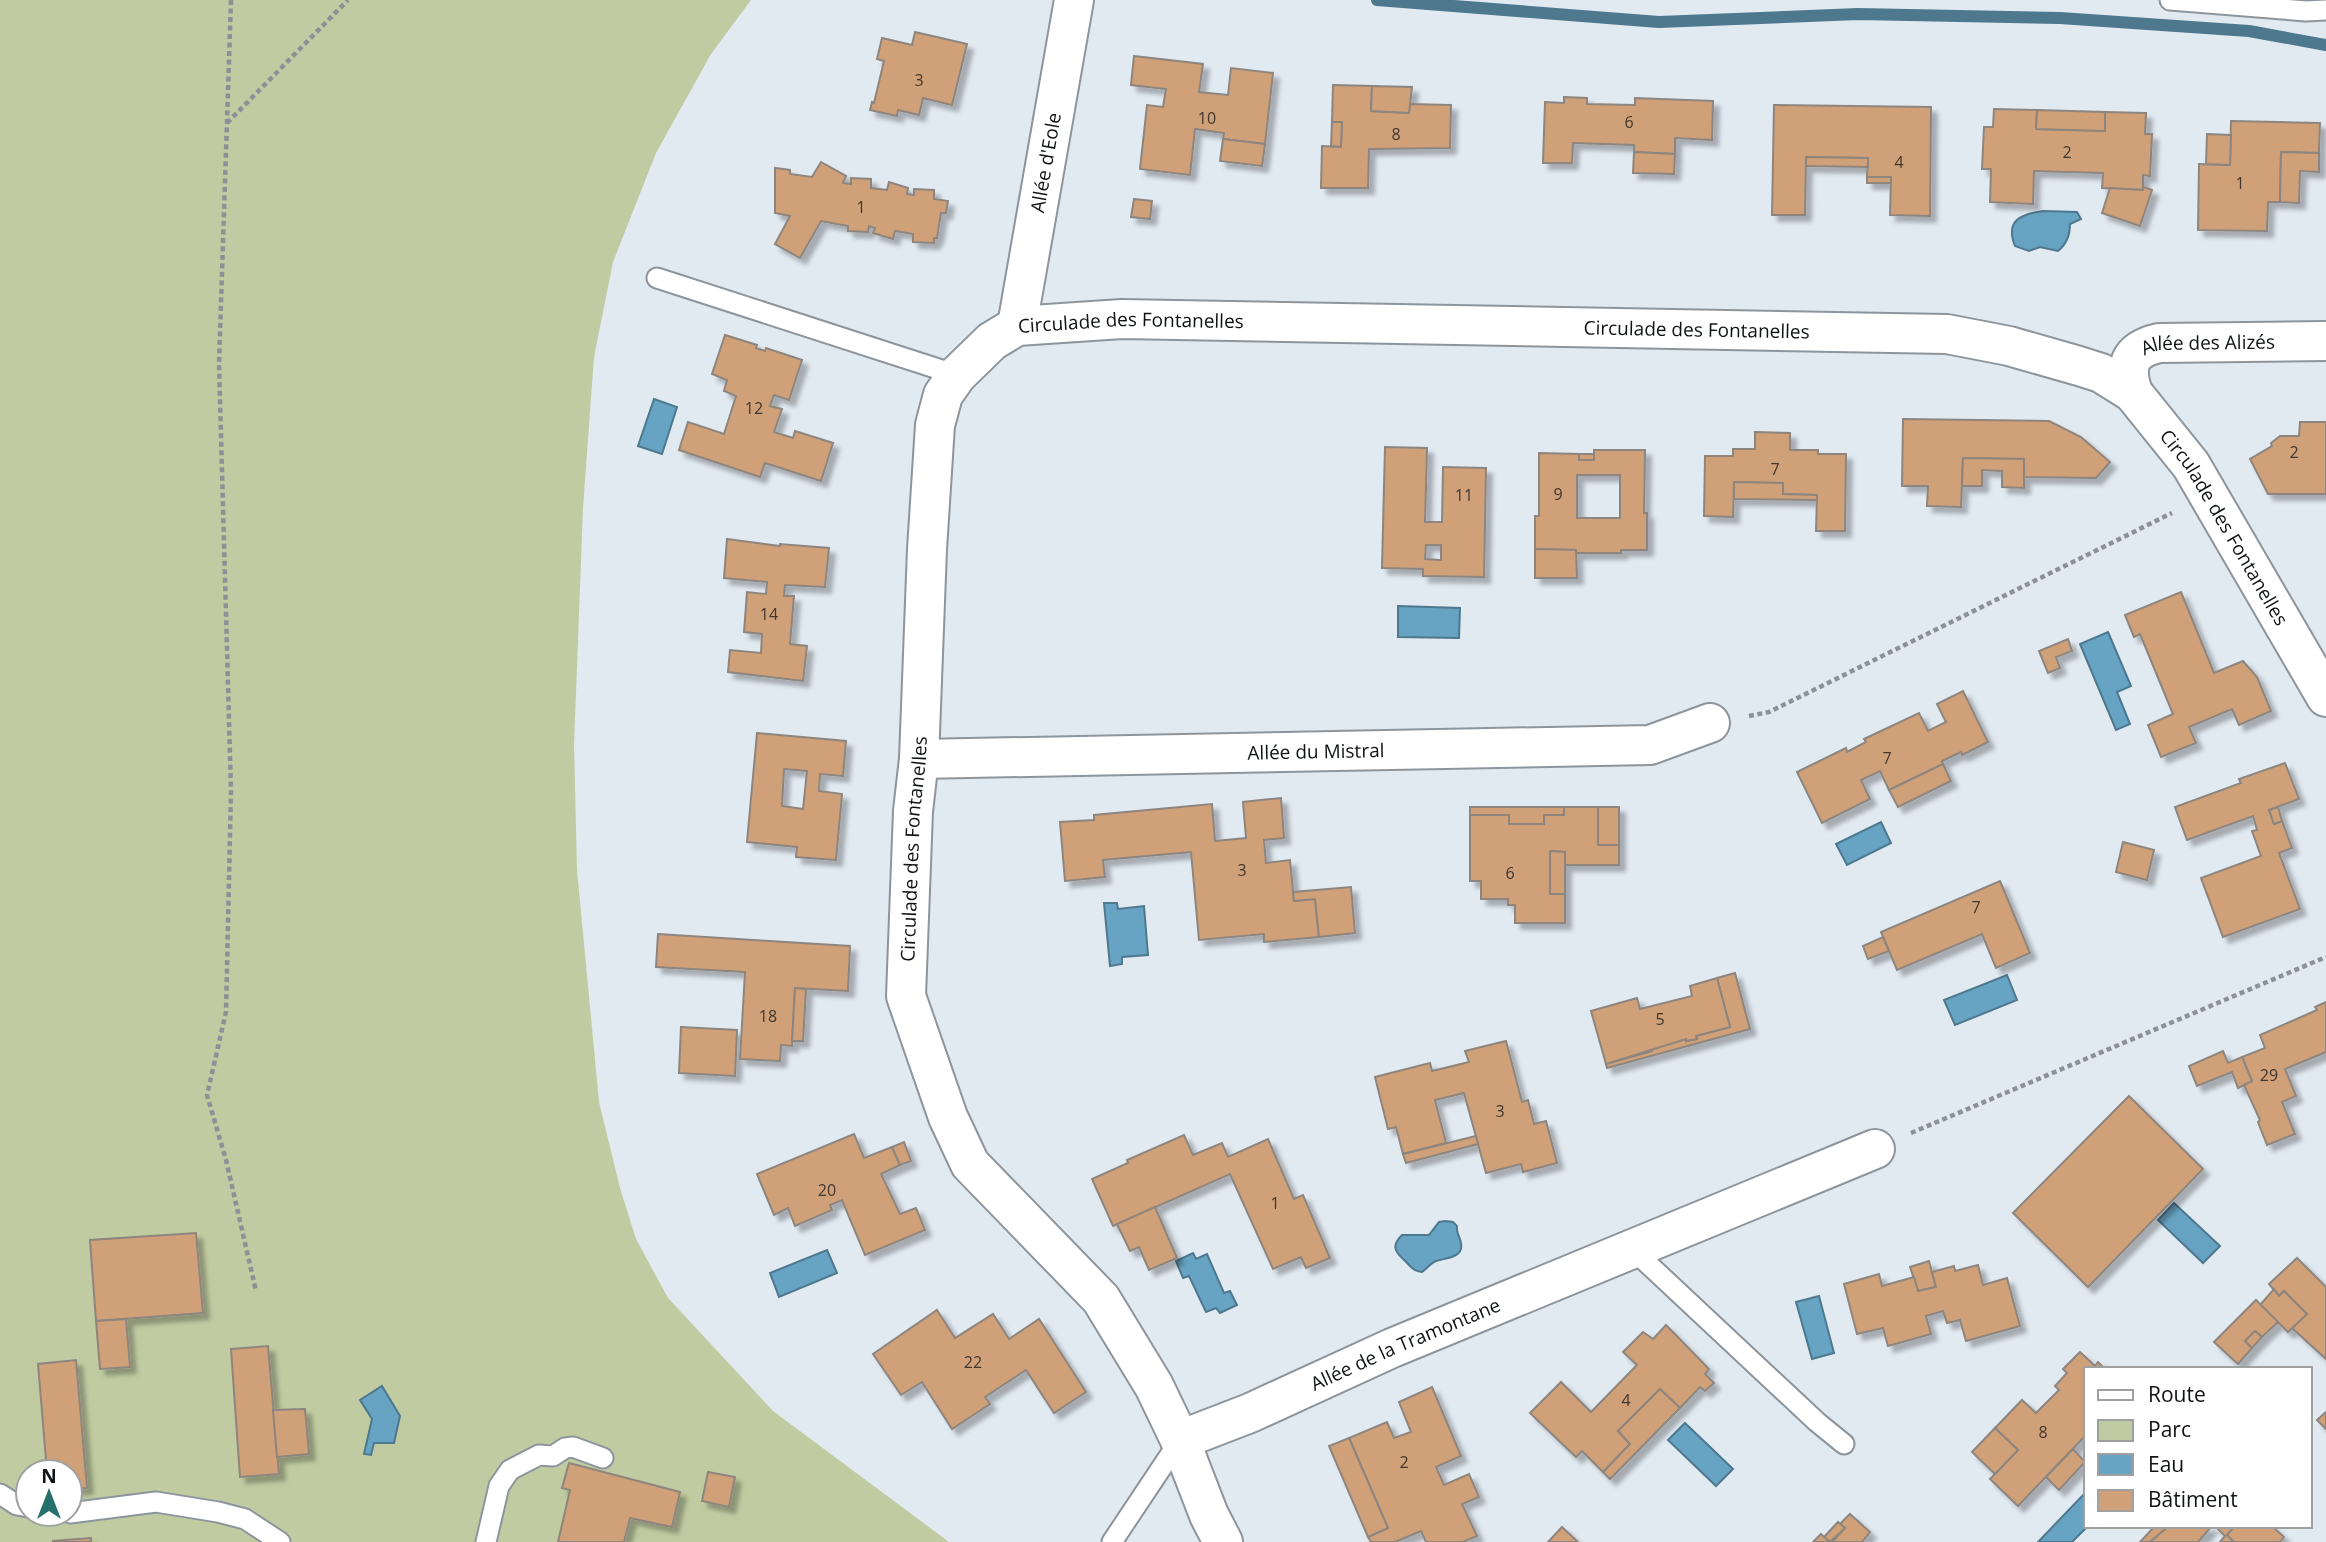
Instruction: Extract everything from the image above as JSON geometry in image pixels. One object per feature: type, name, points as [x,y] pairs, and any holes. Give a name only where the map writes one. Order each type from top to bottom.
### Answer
[{"type":"street","name":"Allée d'Eole","points":[[1017,326],[1074,0]]},
{"type":"street","name":"Circulade des Fontanelles","points":[[1223,1542],[1209,1515],[1180,1440],[1142,1364],[1101,1299],[970,1164],[948,1117],[906,996],[913,811],[919,759],[935,425],[943,395],[957,375],[992,341],[1017,326],[1034,323],[1122,319],[1947,334],[2009,346],[2101,373],[2133,393],[2191,466],[2326,697]]},
{"type":"street","name":"Allée des Alizés","points":[[2133,393],[2129,380],[2131,358],[2147,346],[2159,343],[2242,340],[2326,341]]},
{"type":"street","name":"Allée du Mistral","points":[[919,759],[1650,745],[1710,723]]},
{"type":"street","name":"Allée de la Tramontane","points":[[1180,1440],[1250,1413],[1392,1348],[1875,1149]]},
{"type":"lane","points":[[2170,0],[2326,10]]},
{"type":"lane","points":[[657,278],[957,375]]},
{"type":"lane","points":[[1632,1248],[1817,1422],[1844,1444]]},
{"type":"lane","points":[[1112,1542],[1180,1440]]},
{"type":"lane","points":[[486,1542],[499,1486],[510,1470],[539,1455],[554,1456],[565,1448],[573,1447],[603,1458]]},
{"type":"lane","points":[[84,1511],[156,1502],[245,1519],[280,1542]]},
{"type":"path","points":[[231,0],[219,364],[231,791],[226,1012],[207,1095],[226,1160],[256,1292]]},
{"type":"path","points":[[226,124],[348,0]]},
{"type":"path","points":[[1710,723],[1769,712],[2208,495]]},
{"type":"path","points":[[1875,1149],[2326,957]]},
{"type":"green space","points":[[0,0],[751,0],[711,54],[656,153],[613,262],[594,357],[583,508],[574,745],[577,870],[599,1102],[620,1188],[636,1239],[668,1298],[773,1411],[949,1542],[0,1542]]},
{"type":"water","points":[[2043,211],[2077,212],[2081,219],[2070,224],[2067,239],[2058,251],[2040,247],[2029,251],[2015,246],[2012,230],[2017,220]]},
{"type":"water","points":[[654,399],[677,407],[662,454],[638,446]]},
{"type":"water","points":[[1398,606],[1460,608],[1459,638],[1398,637]]},
{"type":"water","points":[[2108,632],[2131,686],[2117,692],[2130,724],[2116,730],[2080,644]]},
{"type":"water","points":[[1881,822],[1891,843],[1847,865],[1836,844]]},
{"type":"water","points":[[1104,903],[1117,903],[1118,909],[1144,906],[1148,955],[1122,957],[1122,964],[1110,966]]},
{"type":"water","points":[[2007,975],[2017,1000],[1955,1025],[1944,1000]]},
{"type":"water","points":[[2174,1203],[2220,1246],[2203,1263],[2158,1220]]},
{"type":"water","points":[[1439,1222],[1453,1222],[1457,1226],[1460,1252],[1434,1262],[1422,1272],[1414,1269],[1398,1253],[1395,1248],[1397,1242],[1402,1235],[1429,1235]]},
{"type":"water","points":[[827,1250],[837,1273],[779,1297],[770,1273]]},
{"type":"water","points":[[1193,1253],[1196,1259],[1207,1254],[1224,1293],[1230,1291],[1237,1305],[1220,1313],[1216,1308],[1206,1312],[1189,1276],[1183,1278],[1176,1261]]},
{"type":"water","points":[[1819,1296],[1834,1353],[1812,1359],[1796,1302]]},
{"type":"water","points":[[382,1386],[400,1416],[394,1443],[374,1443],[371,1455],[364,1454],[372,1419],[360,1400]]},
{"type":"water","points":[[1685,1423],[1733,1469],[1716,1486],[1668,1440]]},
{"type":"water","points":[[2084,1494],[2086,1528],[2072,1542],[2038,1542]]},
{"type":"building","points":[[915,32],[967,44],[952,105],[923,98],[919,115],[898,110],[897,116],[870,110],[884,61],[877,59],[882,38],[912,45]]},
{"type":"building","points":[[1134,56],[1203,64],[1199,92],[1228,95],[1231,68],[1273,73],[1265,144],[1223,139],[1224,133],[1195,129],[1190,175],[1140,169],[1147,105],[1163,107],[1166,89],[1131,85]]},
{"type":"building","points":[[1333,85],[1372,86],[1371,111],[1409,113],[1410,104],[1451,105],[1450,148],[1369,149],[1368,188],[1321,188],[1322,146],[1341,147],[1342,122],[1332,122]]},
{"type":"building","points":[[1372,86],[1412,87],[1409,113],[1371,111]]},
{"type":"building","points":[[1564,97],[1587,98],[1587,104],[1635,105],[1635,98],[1713,101],[1712,140],[1675,138],[1675,154],[1634,152],[1634,145],[1573,143],[1572,163],[1543,163],[1545,102],[1564,103]]},
{"type":"building","points":[[1774,105],[1931,107],[1930,216],[1890,215],[1891,177],[1867,177],[1868,158],[1806,157],[1805,215],[1772,215]]},
{"type":"building","points":[[1994,109],[2037,110],[2036,129],[2105,131],[2105,112],[2146,113],[2145,134],[2152,134],[2150,176],[2143,175],[2143,190],[2102,188],[2103,173],[2034,171],[2033,204],[1990,202],[1991,169],[1982,169],[1984,127],[1993,127]]},
{"type":"building","points":[[2037,110],[2105,112],[2105,131],[2036,129]]},
{"type":"building","points":[[2231,121],[2320,123],[2319,153],[2281,152],[2280,202],[2268,202],[2267,231],[2198,230],[2199,164],[2230,165]]},
{"type":"building","points":[[1332,122],[1342,122],[1341,147],[1331,146]]},
{"type":"building","points":[[2207,134],[2231,135],[2230,165],[2206,164]]},
{"type":"building","points":[[1223,139],[1265,144],[1262,166],[1220,161]]},
{"type":"building","points":[[1634,152],[1675,154],[1674,174],[1633,173]]},
{"type":"building","points":[[2281,152],[2319,153],[2319,172],[2300,171],[2299,203],[2280,202]]},
{"type":"building","points":[[1806,157],[1868,158],[1868,167],[1806,166]]},
{"type":"building","points":[[821,162],[846,176],[843,183],[851,184],[851,178],[871,179],[871,188],[887,190],[889,182],[908,188],[907,194],[914,195],[914,189],[934,190],[934,199],[948,201],[946,213],[941,213],[934,243],[913,242],[913,234],[895,231],[893,239],[873,233],[875,228],[869,226],[868,232],[848,231],[848,226],[821,221],[800,258],[775,244],[790,216],[775,213],[775,168],[790,170],[790,174],[812,177]]},
{"type":"building","points":[[1867,177],[1891,177],[1891,183],[1867,183]]},
{"type":"building","points":[[2143,187],[2152,190],[2140,226],[2102,213],[2110,188],[2143,190]]},
{"type":"building","points":[[1134,199],[1152,201],[1150,219],[1131,217]]},
{"type":"building","points":[[725,335],[757,345],[756,348],[765,351],[766,348],[802,360],[789,400],[774,395],[770,406],[782,409],[774,432],[793,438],[795,431],[833,443],[821,481],[765,463],[760,477],[679,450],[688,422],[724,434],[736,396],[724,391],[727,380],[712,374]]},
{"type":"building","points":[[1903,419],[2049,421],[2081,437],[2110,462],[2096,478],[2024,477],[2024,459],[1963,458],[1961,507],[1927,506],[1928,486],[1902,486]]},
{"type":"building","points":[[2300,422],[2326,422],[2326,494],[2268,494],[2250,459],[2272,446],[2271,443],[2280,436],[2299,436]]},
{"type":"building","points":[[1755,432],[1790,433],[1790,450],[1846,454],[1845,531],[1816,531],[1817,495],[1783,494],[1783,483],[1734,482],[1733,517],[1704,516],[1705,456],[1733,456],[1733,449],[1755,449]]},
{"type":"building","points":[[1385,447],[1427,448],[1425,522],[1442,522],[1443,467],[1486,468],[1484,577],[1423,576],[1423,569],[1382,568]],"holes":[[[1426,545],[1441,545],[1441,560],[1425,559]]]},
{"type":"building","points":[[1594,450],[1645,450],[1644,513],[1647,513],[1647,550],[1576,553],[1576,550],[1535,549],[1535,516],[1539,516],[1539,453],[1579,454],[1579,460],[1594,460]],"holes":[[[1577,475],[1620,475],[1620,518],[1577,518]]]},
{"type":"building","points":[[1579,454],[1594,454],[1594,460],[1579,460]]},
{"type":"building","points":[[1963,458],[2024,459],[2024,488],[2002,487],[2002,471],[1982,470],[1982,486],[1962,486]]},
{"type":"building","points":[[1734,482],[1783,483],[1783,494],[1817,495],[1817,500],[1734,499]]},
{"type":"building","points":[[727,539],[780,546],[829,548],[825,587],[785,585],[784,596],[794,596],[790,644],[807,646],[803,681],[728,672],[730,650],[761,653],[762,634],[744,632],[747,592],[766,594],[767,582],[724,578]]},
{"type":"building","points":[[1535,549],[1576,550],[1577,578],[1535,578]]},
{"type":"building","points":[[2181,592],[2214,673],[2243,661],[2257,677],[2271,711],[2239,725],[2232,709],[2189,727],[2196,743],[2161,757],[2148,725],[2173,714],[2140,634],[2134,637],[2125,615]]},
{"type":"building","points":[[2068,639],[2072,651],[2056,657],[2060,668],[2048,673],[2039,651]]},
{"type":"building","points":[[1963,691],[1988,742],[1942,761],[1943,764],[1889,790],[1880,771],[1861,780],[1870,799],[1822,823],[1797,772],[1846,748],[1847,752],[1866,742],[1864,739],[1919,713],[1928,731],[1946,722],[1937,704]]},
{"type":"building","points":[[757,733],[846,741],[843,776],[820,774],[819,791],[842,794],[836,860],[796,857],[797,847],[747,842]],"holes":[[[784,769],[807,771],[803,809],[782,806]]]},
{"type":"building","points":[[2285,763],[2299,799],[2269,810],[2274,824],[2282,821],[2292,848],[2279,853],[2300,909],[2223,937],[2201,878],[2261,856],[2252,831],[2257,830],[2253,816],[2187,840],[2175,807],[2241,783],[2239,779]]},
{"type":"building","points":[[1943,764],[1951,781],[1898,807],[1889,790]]},
{"type":"building","points":[[1281,798],[1284,838],[1264,840],[1266,863],[1290,860],[1294,901],[1315,899],[1319,937],[1264,942],[1264,934],[1199,940],[1191,852],[1103,860],[1105,877],[1065,881],[1060,822],[1094,820],[1094,815],[1212,804],[1215,841],[1246,838],[1243,802]]},
{"type":"building","points":[[1470,807],[1564,807],[1564,815],[1544,815],[1544,824],[1509,824],[1509,815],[1470,815]]},
{"type":"building","points":[[1564,807],[1598,807],[1598,845],[1619,845],[1619,865],[1565,865],[1565,852],[1550,851],[1550,894],[1565,894],[1565,923],[1515,923],[1515,905],[1508,905],[1508,899],[1481,899],[1481,881],[1470,881],[1470,815],[1509,815],[1509,824],[1544,824],[1544,815],[1564,815]]},
{"type":"building","points":[[1598,807],[1619,807],[1619,845],[1598,845]]},
{"type":"building","points":[[2278,807],[2282,821],[2274,824],[2269,810]]},
{"type":"building","points":[[2123,842],[2154,850],[2147,880],[2116,872]]},
{"type":"building","points":[[1550,851],[1565,852],[1565,894],[1550,894]]},
{"type":"building","points":[[2000,881],[2030,953],[1996,968],[1982,934],[1897,970],[1881,932]]},
{"type":"building","points":[[1351,887],[1355,933],[1319,937],[1315,899],[1294,901],[1293,892]]},
{"type":"building","points":[[658,934],[850,946],[848,991],[795,988],[792,1046],[781,1045],[780,1061],[740,1059],[745,972],[656,967]]},
{"type":"building","points":[[1883,937],[1889,951],[1868,959],[1863,946]]},
{"type":"building","points":[[1735,973],[1750,1029],[1607,1068],[1606,1064],[1652,1051],[1651,1048],[1686,1039],[1697,1039],[1696,1036],[1730,1027],[1717,978]]},
{"type":"building","points":[[1717,978],[1730,1027],[1606,1064],[1591,1011],[1637,998],[1640,1009],[1692,996],[1690,986]]},
{"type":"building","points":[[795,988],[806,989],[803,1041],[792,1041]]},
{"type":"building","points":[[2326,1002],[2326,1052],[2285,1069],[2296,1096],[2282,1102],[2295,1134],[2267,1145],[2258,1122],[2260,1120],[2244,1085],[2252,1081],[2242,1057],[2265,1048],[2260,1035],[2317,1010],[2315,1007]]},
{"type":"building","points":[[681,1027],[737,1030],[735,1076],[679,1073]]},
{"type":"building","points":[[1506,1041],[1522,1102],[1528,1100],[1534,1124],[1546,1121],[1557,1163],[1523,1172],[1521,1164],[1486,1173],[1464,1093],[1435,1100],[1446,1143],[1403,1154],[1396,1127],[1388,1129],[1375,1077],[1430,1063],[1432,1071],[1469,1062],[1465,1051]]},
{"type":"building","points":[[2223,1051],[2228,1063],[2242,1057],[2252,1081],[2238,1088],[2232,1072],[2197,1086],[2189,1066]]},
{"type":"building","points":[[2129,1096],[2203,1169],[2088,1287],[2013,1213]]},
{"type":"building","points":[[854,1134],[864,1158],[892,1147],[900,1165],[881,1174],[900,1214],[916,1208],[925,1230],[865,1255],[842,1200],[830,1205],[832,1210],[795,1226],[788,1208],[774,1215],[757,1174]]},
{"type":"building","points":[[1184,1135],[1193,1155],[1222,1143],[1228,1157],[1268,1139],[1294,1199],[1303,1195],[1330,1258],[1306,1268],[1301,1257],[1273,1269],[1230,1174],[1113,1226],[1092,1179]]},
{"type":"building","points":[[1476,1136],[1478,1144],[1406,1163],[1403,1154]]},
{"type":"building","points":[[904,1142],[911,1161],[900,1165],[892,1147]]},
{"type":"building","points":[[1155,1207],[1177,1258],[1149,1270],[1139,1247],[1130,1251],[1117,1224]]},
{"type":"building","points":[[196,1233],[203,1313],[96,1321],[90,1240]]},
{"type":"building","points":[[2297,1258],[2326,1287],[2326,1359],[2292,1328],[2307,1314],[2284,1291],[2279,1296],[2269,1284]]},
{"type":"building","points":[[1929,1261],[1936,1287],[1918,1291],[1910,1267]]},
{"type":"building","points":[[1978,1265],[1983,1285],[2007,1278],[2020,1326],[1966,1341],[1960,1320],[1947,1323],[1943,1311],[1926,1316],[1931,1334],[1888,1346],[1883,1328],[1857,1334],[1844,1284],[1879,1274],[1882,1286],[1914,1277],[1918,1291],[1936,1287],[1932,1272],[1954,1266],[1955,1271]]},
{"type":"building","points":[[2274,1289],[2279,1296],[2284,1291],[2307,1314],[2288,1332],[2260,1305]]},
{"type":"building","points":[[2256,1300],[2278,1322],[2262,1337],[2255,1331],[2245,1341],[2252,1348],[2238,1364],[2214,1342]]},
{"type":"building","points":[[937,1310],[955,1338],[993,1314],[1009,1339],[1039,1319],[1086,1392],[1054,1413],[1026,1370],[985,1397],[990,1404],[952,1429],[922,1382],[901,1395],[873,1354]]},
{"type":"building","points":[[126,1319],[130,1367],[100,1369],[96,1321]]},
{"type":"building","points":[[1666,1325],[1709,1369],[1705,1374],[1714,1383],[1705,1391],[1700,1387],[1680,1408],[1660,1389],[1618,1431],[1630,1444],[1603,1472],[1582,1451],[1576,1457],[1530,1413],[1561,1382],[1591,1412],[1637,1365],[1623,1352],[1643,1332],[1653,1339]]},
{"type":"building","points":[[2255,1331],[2262,1337],[2252,1348],[2245,1341]]},
{"type":"building","points":[[268,1346],[279,1474],[240,1477],[231,1349]]},
{"type":"building","points":[[2080,1352],[2095,1366],[2098,1362],[2103,1367],[2084,1367],[2084,1437],[2018,1506],[1990,1479],[2018,1450],[1995,1428],[2022,1400],[2036,1413],[2059,1390],[2055,1386],[2067,1373],[2063,1369]]},
{"type":"building","points":[[76,1360],[87,1488],[84,1488],[84,1458],[46,1458],[38,1364]]},
{"type":"building","points":[[1432,1387],[1461,1456],[1436,1467],[1444,1485],[1469,1474],[1479,1497],[1462,1504],[1477,1536],[1463,1542],[1426,1542],[1421,1531],[1395,1542],[1371,1542],[1368,1537],[1388,1528],[1349,1438],[1387,1422],[1394,1438],[1411,1432],[1399,1402]]},
{"type":"building","points":[[1660,1389],[1680,1408],[1610,1479],[1603,1472],[1630,1444],[1618,1431]]},
{"type":"building","points":[[305,1409],[309,1454],[277,1457],[273,1410]]},
{"type":"building","points":[[2326,1412],[2326,1429],[2317,1420]]},
{"type":"building","points":[[1995,1428],[2018,1450],[1995,1474],[1972,1452]]},
{"type":"building","points":[[1349,1438],[1388,1528],[1368,1537],[1329,1446]]},
{"type":"building","points":[[2073,1449],[2084,1461],[2059,1490],[2046,1477]]},
{"type":"building","points":[[569,1463],[680,1492],[672,1527],[630,1518],[624,1542],[558,1542],[570,1490],[562,1488]]},
{"type":"building","points":[[708,1472],[735,1477],[729,1507],[702,1501]]},
{"type":"building","points":[[1850,1514],[1870,1532],[1862,1542],[1832,1542],[1845,1528],[1840,1524]]},
{"type":"building","points":[[1838,1522],[1845,1528],[1830,1542],[1824,1537]]},
{"type":"building","points":[[1562,1527],[1578,1542],[1548,1542]]},
{"type":"building","points":[[2153,1528],[2167,1528],[2150,1542],[2140,1542]]},
{"type":"building","points":[[2167,1528],[2210,1528],[2198,1542],[2150,1542]]},
{"type":"building","points":[[2217,1528],[2233,1528],[2227,1535],[2234,1542],[2220,1542],[2225,1536]]},
{"type":"building","points":[[2233,1528],[2274,1528],[2284,1537],[2280,1542],[2234,1542],[2227,1535]]},
{"type":"building","points":[[1821,1534],[1824,1537],[1830,1542],[1813,1542]]},
{"type":"building","points":[[91,1538],[91,1542],[52,1541]]},
{"type":"waterway","points":[[1377,0],[1659,22],[1858,14],[2060,18],[2249,31],[2326,45]]}]
